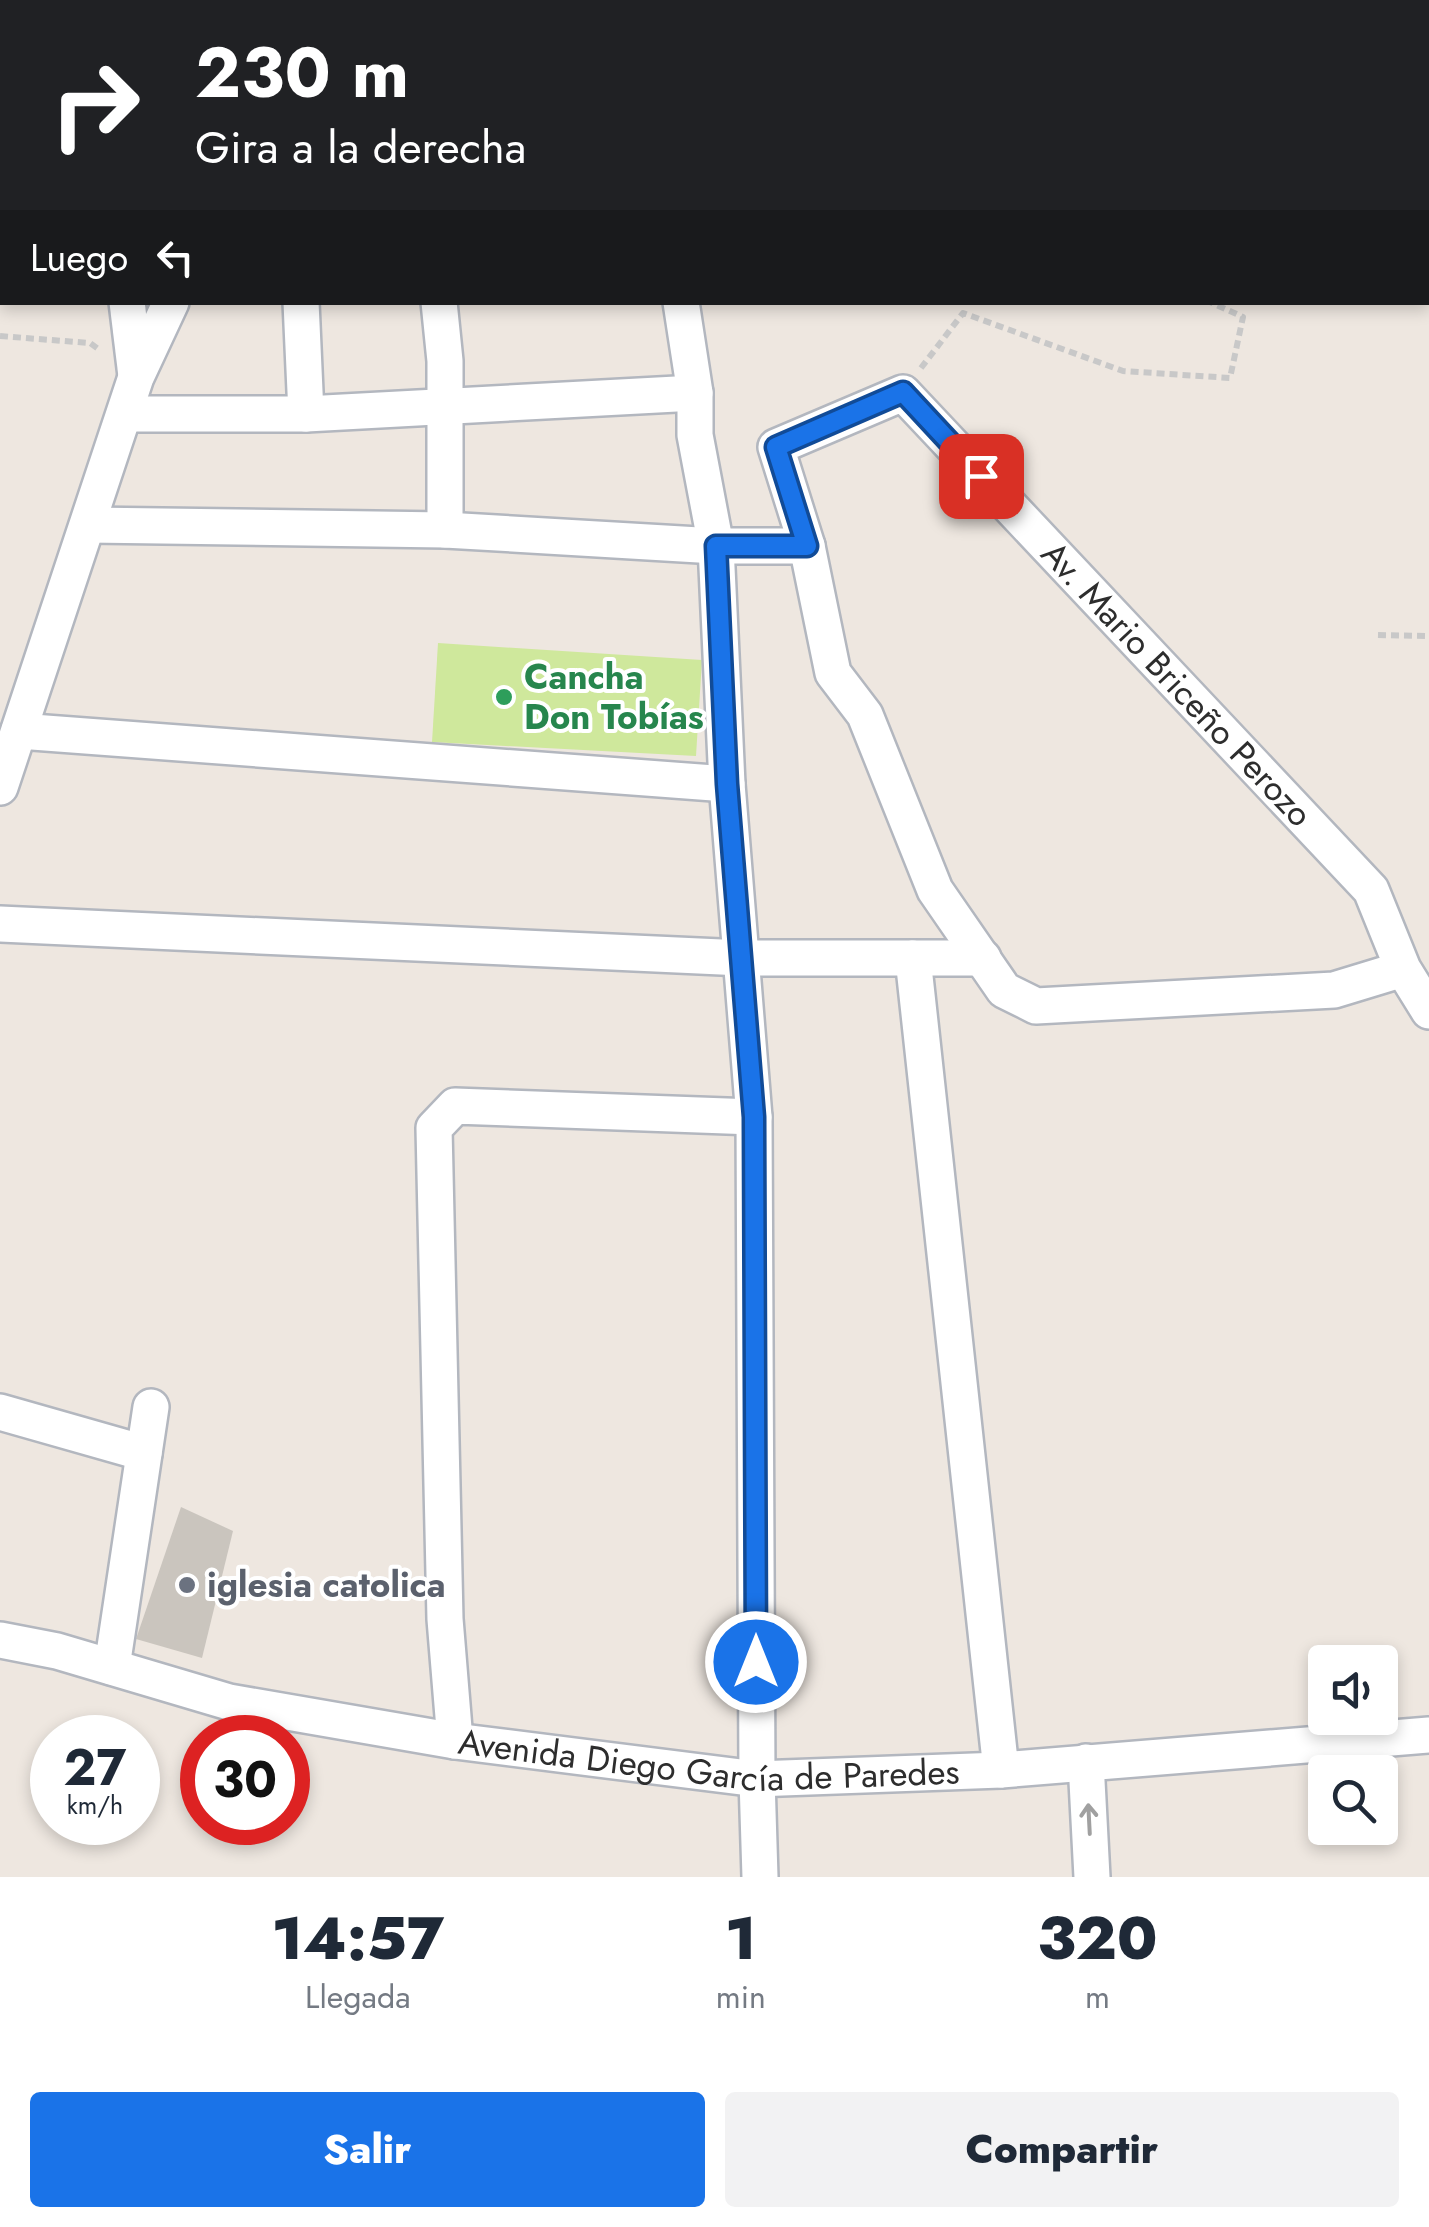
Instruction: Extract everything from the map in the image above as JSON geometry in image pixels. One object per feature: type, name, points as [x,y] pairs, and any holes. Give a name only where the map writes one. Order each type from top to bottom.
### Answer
[{"type":"street","points":[[127,305],[136,377]]},
{"type":"street","points":[[0,787],[136,377],[170,305]]},
{"type":"street","points":[[301,305],[306,414]]},
{"type":"street","points":[[439,305],[445,361],[445,530]]},
{"type":"street","points":[[681,305],[695,392],[695,435],[716,546],[727,784],[754,1117],[760,1877]]},
{"type":"street","points":[[125,414],[306,414],[695,392]]},
{"type":"street","points":[[903,392],[776,447],[807,546],[834,673],[865,715],[934,890],[1004,990],[1036,1006],[1334,990],[1403,969]]},
{"type":"street","name":"Av. Mario Briceño Perozo","points":[[903,392],[1371,890],[1403,969],[1429,1011]]},
{"type":"street","points":[[88,525],[445,530],[716,546],[807,546]]},
{"type":"street","points":[[19,731],[727,784]]},
{"type":"street","points":[[0,924],[743,958],[982,958]]},
{"type":"street","points":[[913,958],[1001,1770]]},
{"type":"street","points":[[455,1741],[445,1620],[434,1128],[455,1106],[754,1117]]},
{"type":"street","points":[[112,1667],[151,1407]]},
{"type":"street","points":[[0,1412],[144,1454]]},
{"type":"street","name":"Avenida Diego García de Paredes","points":[[0,1640],[56,1651],[228,1702],[455,1741],[757,1779],[1001,1770],[1429,1735]]},
{"type":"street","points":[[1086,1762],[1092,1877]]},
{"type":"path","points":[[903,392],[963,313],[1122,371],[1230,378],[1244,318],[1216,305]]},
{"type":"path","points":[[0,336],[90,343],[136,377]]},
{"type":"path","points":[[1378,635],[1429,636]]},
{"type":"green space","points":[[438,643],[702,660],[696,756],[432,742]]},
{"type":"building","name":"iglesia catolica","points":[[181,1507],[233,1531],[202,1658],[136,1639]]},
{"type":"place","name":"Cancha Don Tobías","points":[[504,697]]},
{"type":"place","name":"iglesia catolica","points":[[187,1585]]},
{"type":"route","points":[[756,1662],[754,1117],[727,784],[716,546],[807,546],[776,447],[903,392],[981,476]]}]
